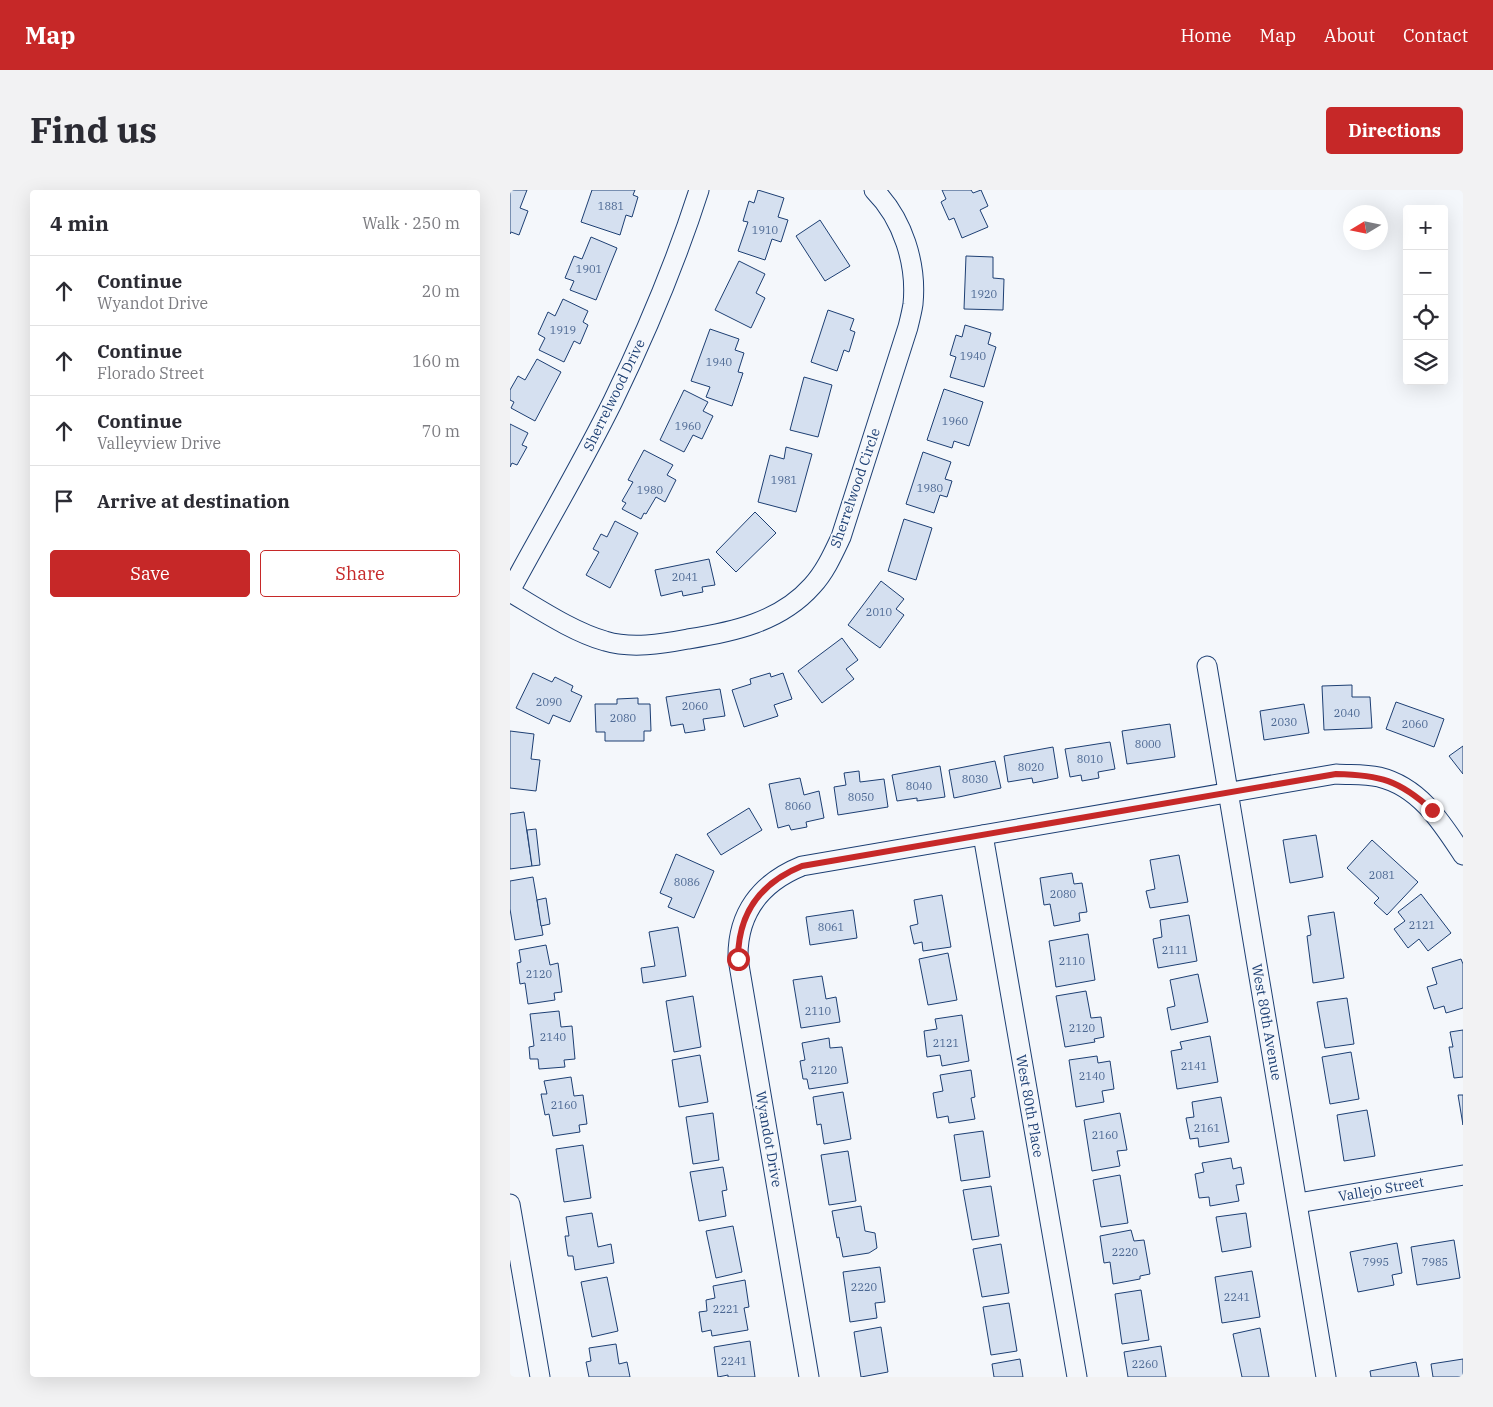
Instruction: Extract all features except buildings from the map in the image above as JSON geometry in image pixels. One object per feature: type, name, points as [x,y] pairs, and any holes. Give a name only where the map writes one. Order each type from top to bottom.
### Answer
[{"type":"street","name":"Sherrelwood Drive","points":[[510,592],[613,401],[645,332],[681,246],[698,190]]},
{"type":"street","name":"Sherrelwood Circle","points":[[510,592],[573,628],[602,641],[616,644],[662,644],[725,633],[746,627],[783,609],[802,596],[812,586],[826,567],[841,537],[913,305],[913,275],[907,246],[893,216],[874,190]]},
{"type":"street","name":"West 80th Avenue","points":[[1207,666],[1326,1377]]},
{"type":"street","name":"Wyandot Drive","points":[[809,1377],[738,959],[742,925],[752,903],[769,884],[784,873],[802,866],[1336,774],[1380,777],[1414,794],[1432,810],[1463,855]]},
{"type":"street","name":"West 80th Place","points":[[983,835],[1077,1377]]},
{"type":"street","name":"Vallejo Street","points":[[1298,1203],[1463,1175]]},
{"type":"street","points":[[510,1204],[540,1377]]},
{"type":"route","points":[[738,959],[742,925],[752,903],[769,884],[784,873],[802,866],[1336,774],[1380,777],[1414,794],[1432,810]]}]
